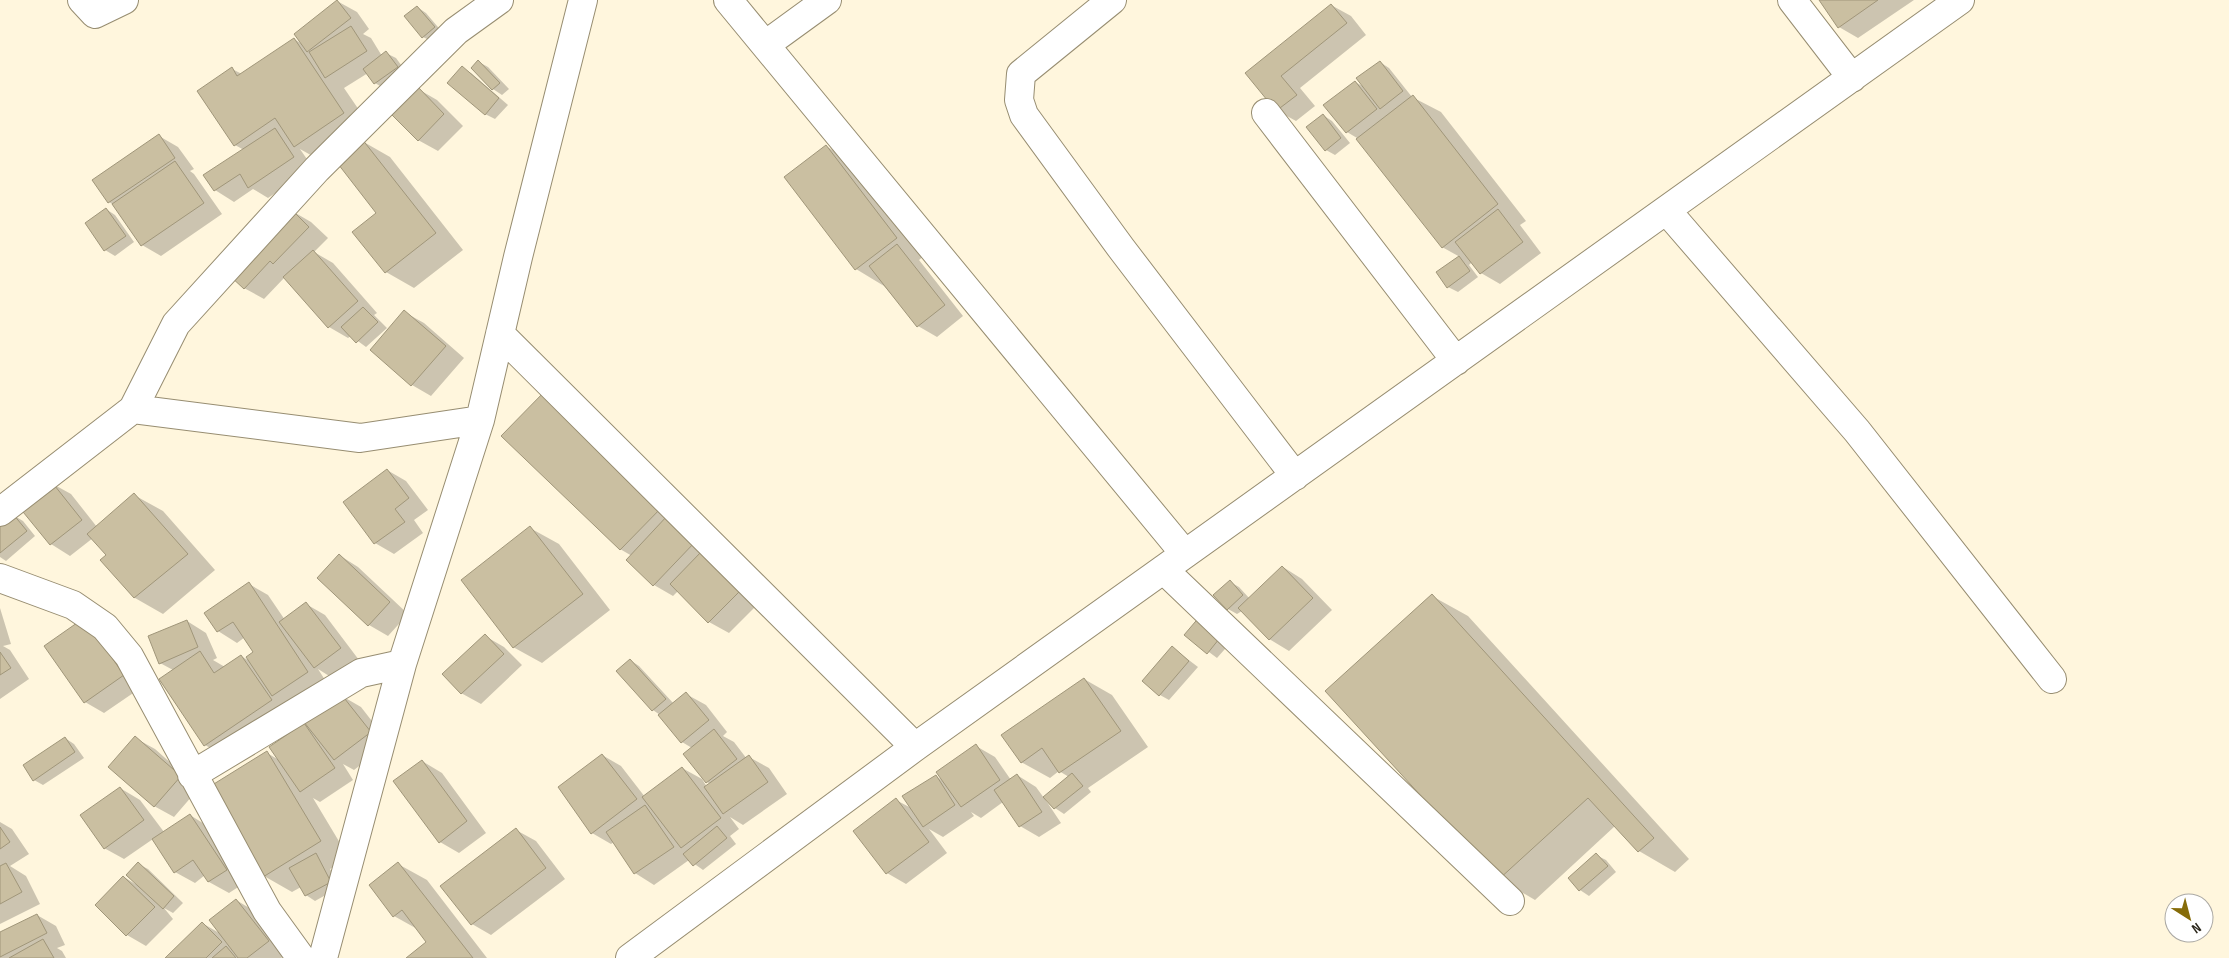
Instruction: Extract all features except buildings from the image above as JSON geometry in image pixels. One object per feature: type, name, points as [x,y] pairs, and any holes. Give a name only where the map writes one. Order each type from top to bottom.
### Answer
[{"type":"street","points":[[82,0],[95,14],[124,0]]},
{"type":"street","points":[[0,512],[133,409],[176,324],[317,169],[456,32],[498,0]]},
{"type":"street","points":[[323,958],[402,664],[480,420],[518,257],[584,0]]},
{"type":"street","points":[[728,0],[1174,562],[1510,901]]},
{"type":"street","points":[[765,45],[827,0]]},
{"type":"street","points":[[1112,0],[1021,74],[1018,100],[1024,115],[1295,476]]},
{"type":"street","points":[[1792,0],[1852,78]]},
{"type":"street","points":[[630,958],[915,747],[1668,211],[1960,0]]},
{"type":"street","points":[[1266,113],[1456,361]]},
{"type":"street","points":[[1668,211],[1857,430],[2052,679]]},
{"type":"street","points":[[500,334],[915,747]]},
{"type":"street","points":[[133,409],[360,438],[480,420]]},
{"type":"street","points":[[0,578],[73,605],[105,627],[129,656],[267,911],[301,958]]},
{"type":"street","points":[[192,775],[361,674],[402,664]]}]
